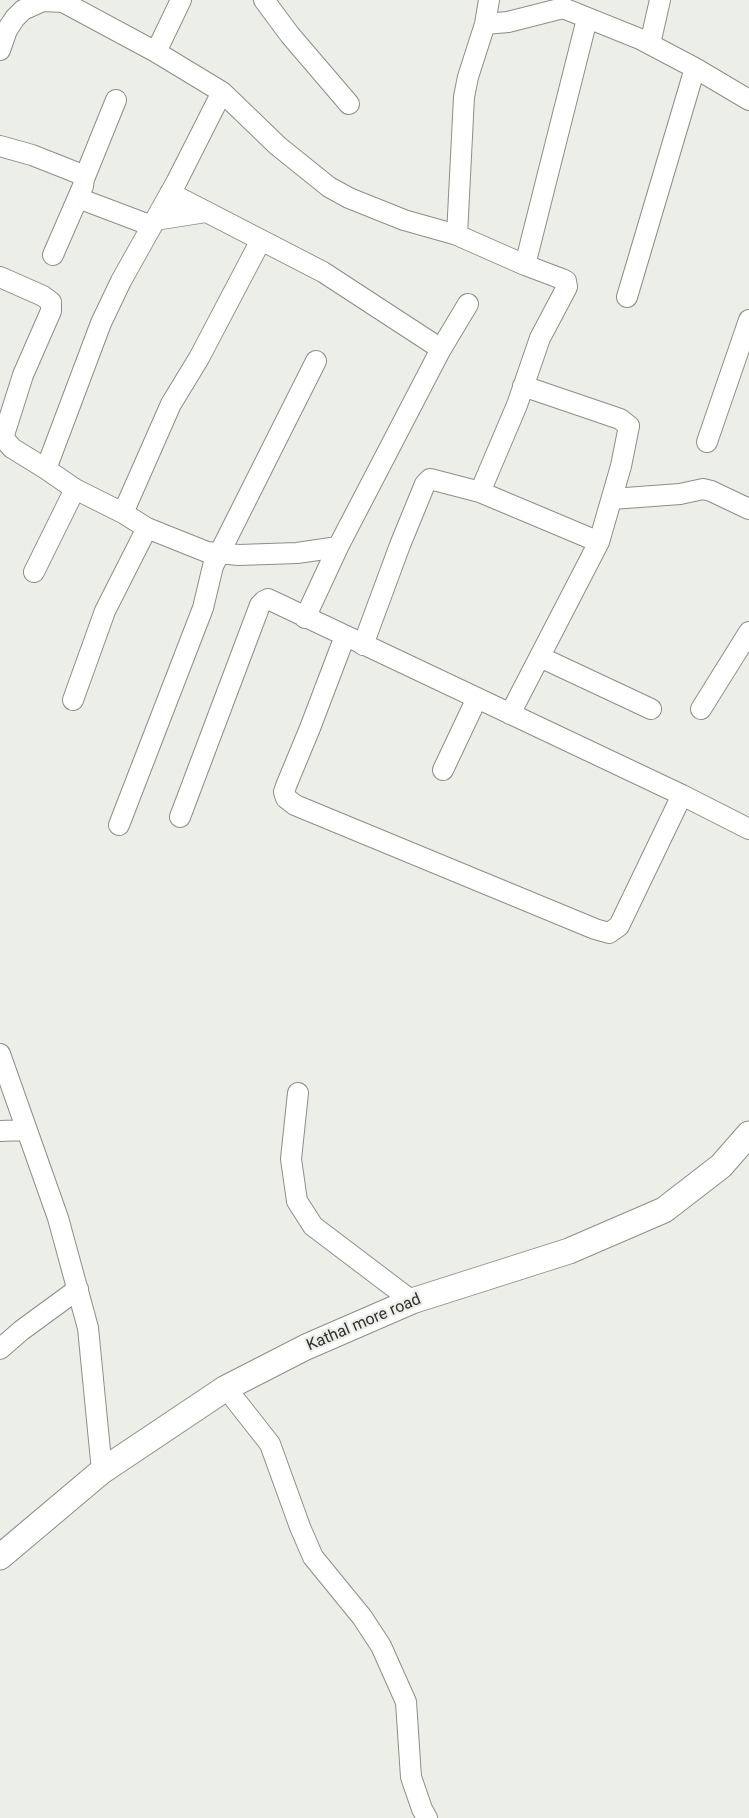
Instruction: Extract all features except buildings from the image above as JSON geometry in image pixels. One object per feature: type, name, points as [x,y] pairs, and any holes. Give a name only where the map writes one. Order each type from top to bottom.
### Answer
[{"type":"main road","name":"Kathal more road","points":[[0,1557],[102,1471],[226,1388],[306,1347],[412,1301],[569,1251],[664,1210],[721,1166],[749,1134]]},
{"type":"street","points":[[156,52],[182,0]]},
{"type":"street","points":[[264,0],[290,35],[349,104]]},
{"type":"street","points":[[457,235],[464,97],[468,76],[485,24],[489,0]]},
{"type":"street","points":[[650,44],[660,0]]},
{"type":"street","points":[[0,50],[7,30],[23,10],[43,1],[64,2],[156,52],[222,92],[278,146],[330,186],[349,198],[404,220],[457,235],[566,281],[567,287],[540,338],[517,405],[480,492]]},
{"type":"street","points":[[485,24],[508,22],[563,8],[650,44],[749,100]]},
{"type":"street","points":[[525,265],[587,19]]},
{"type":"street","points":[[627,297],[695,68]]},
{"type":"street","points":[[46,469],[101,323],[121,281],[170,193],[222,92]]},
{"type":"street","points":[[52,254],[83,186],[84,179],[116,100]]},
{"type":"street","points":[[0,146],[40,158],[80,174],[84,179]]},
{"type":"street","points":[[170,193],[323,272],[440,349]]},
{"type":"street","points":[[78,198],[153,223],[206,212]]},
{"type":"street","points":[[123,512],[171,404],[199,358],[261,240]]},
{"type":"street","points":[[0,277],[43,296],[50,302],[51,311],[23,376],[4,435],[12,448],[75,489],[123,512],[147,528],[207,552],[238,555],[297,553],[338,548]]},
{"type":"street","points":[[305,618],[338,548],[440,349],[468,304]]},
{"type":"street","points":[[707,442],[749,320]]},
{"type":"street","points":[[119,825],[203,608],[213,566],[316,361]]},
{"type":"street","points":[[510,714],[599,542],[621,466],[629,426],[620,419],[523,386]]},
{"type":"street","points":[[599,542],[480,492],[430,478],[425,484],[400,545],[310,728],[284,792],[286,798],[295,805],[596,929],[610,933],[619,926],[682,795]]},
{"type":"street","points":[[34,572],[75,489]]},
{"type":"street","points":[[612,499],[674,494],[704,489],[711,490],[749,509]]},
{"type":"street","points":[[73,700],[105,611],[147,528]]},
{"type":"street","points":[[180,817],[260,605],[264,600],[268,599],[682,795],[749,829]]},
{"type":"street","points":[[701,709],[749,632]]},
{"type":"street","points":[[540,658],[651,709]]},
{"type":"street","points":[[443,770],[476,698]]},
{"type":"street","points":[[0,1056],[58,1218],[88,1328],[102,1471]]},
{"type":"street","points":[[298,1093],[291,1159],[297,1201],[313,1226],[412,1301]]},
{"type":"street","points":[[0,1131],[27,1130]]},
{"type":"street","points":[[0,1349],[22,1330],[78,1289]]},
{"type":"street","points":[[226,1388],[270,1444],[300,1528],[313,1557],[362,1617],[381,1646],[406,1702],[411,1777],[424,1815]]}]
